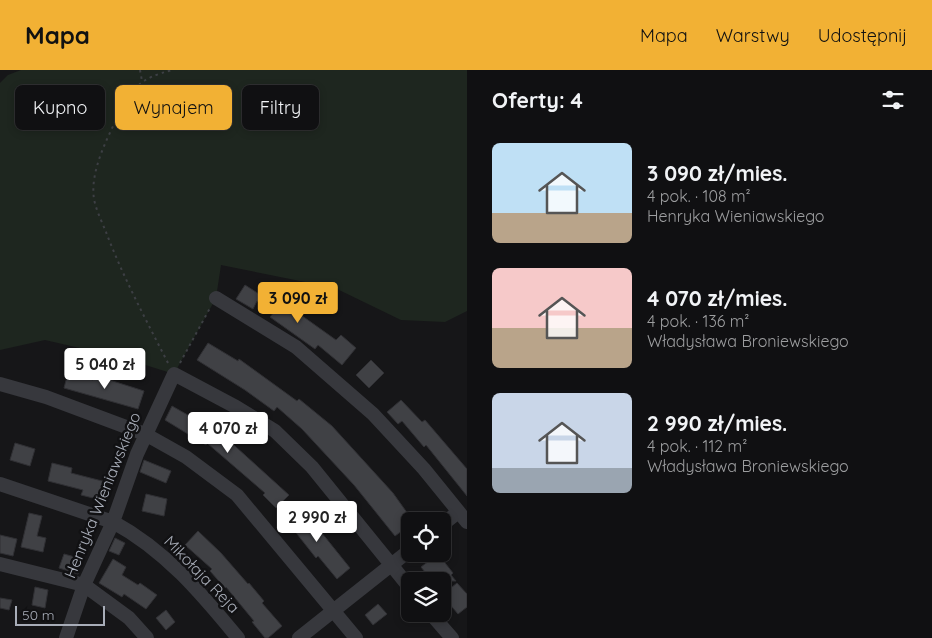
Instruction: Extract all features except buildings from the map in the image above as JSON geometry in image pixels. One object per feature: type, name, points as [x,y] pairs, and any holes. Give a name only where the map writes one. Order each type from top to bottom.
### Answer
[{"type":"street","points":[[216,298],[296,347],[374,414],[418,462],[463,517],[451,522]]},
{"type":"street","name":"Henryka Wieniawskiego","points":[[66,638],[84,585],[113,522],[136,454],[174,374]]},
{"type":"street","points":[[174,374],[236,407],[275,431],[312,468],[401,577]]},
{"type":"street","points":[[0,384],[46,397],[146,434],[186,457],[237,495],[356,638]]},
{"type":"street","name":"Mikołaja Reja","points":[[0,484],[113,522],[149,544],[173,564],[238,638]]},
{"type":"street","points":[[299,638],[401,557]]},
{"type":"street","points":[[0,564],[84,585],[129,618],[147,638]]},
{"type":"street","points":[[438,622],[452,638]]},
{"type":"path","points":[[140,70],[142,81]]},
{"type":"path","points":[[174,70],[154,75],[142,81],[127,97],[104,145],[96,171],[94,200],[117,262],[174,374]]},
{"type":"path","points":[[174,374],[216,298]]},
{"type":"shaded area","points":[[21,70],[467,70],[467,311],[445,322],[401,320],[335,288],[221,265],[216,298],[174,374],[123,358],[45,340],[0,350],[0,83],[8,75]]}]
